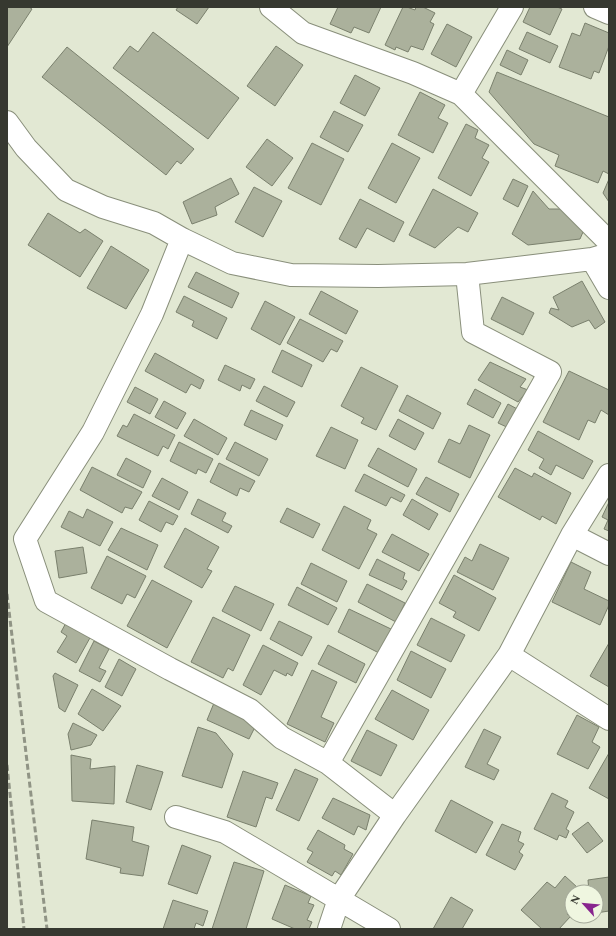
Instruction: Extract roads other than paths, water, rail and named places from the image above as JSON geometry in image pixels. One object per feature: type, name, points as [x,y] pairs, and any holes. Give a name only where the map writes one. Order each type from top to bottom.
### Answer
[{"type":"street","points":[[271,7],[303,33],[413,73],[461,94],[609,242]]},
{"type":"street","points":[[461,94],[512,7]]},
{"type":"street","points":[[595,7],[609,13]]},
{"type":"street","points":[[7,122],[26,148],[66,190],[103,207],[154,223],[182,239],[232,263],[292,275],[378,276],[467,274],[600,257],[609,288]]},
{"type":"street","points":[[182,239],[152,314],[93,432],[25,539],[46,601],[250,710],[282,738],[328,763],[395,815]]},
{"type":"street","points":[[328,763],[550,372],[473,332],[467,274]]},
{"type":"street","points":[[329,929],[339,899],[395,815],[509,655],[572,535],[609,475]]},
{"type":"street","points":[[572,535],[609,554]]},
{"type":"street","points":[[509,655],[609,719]]},
{"type":"street","points":[[176,817],[225,832],[389,929]]},
{"type":"railway","points":[[7,594],[47,929]]},
{"type":"railway","points":[[7,765],[24,929]]}]
